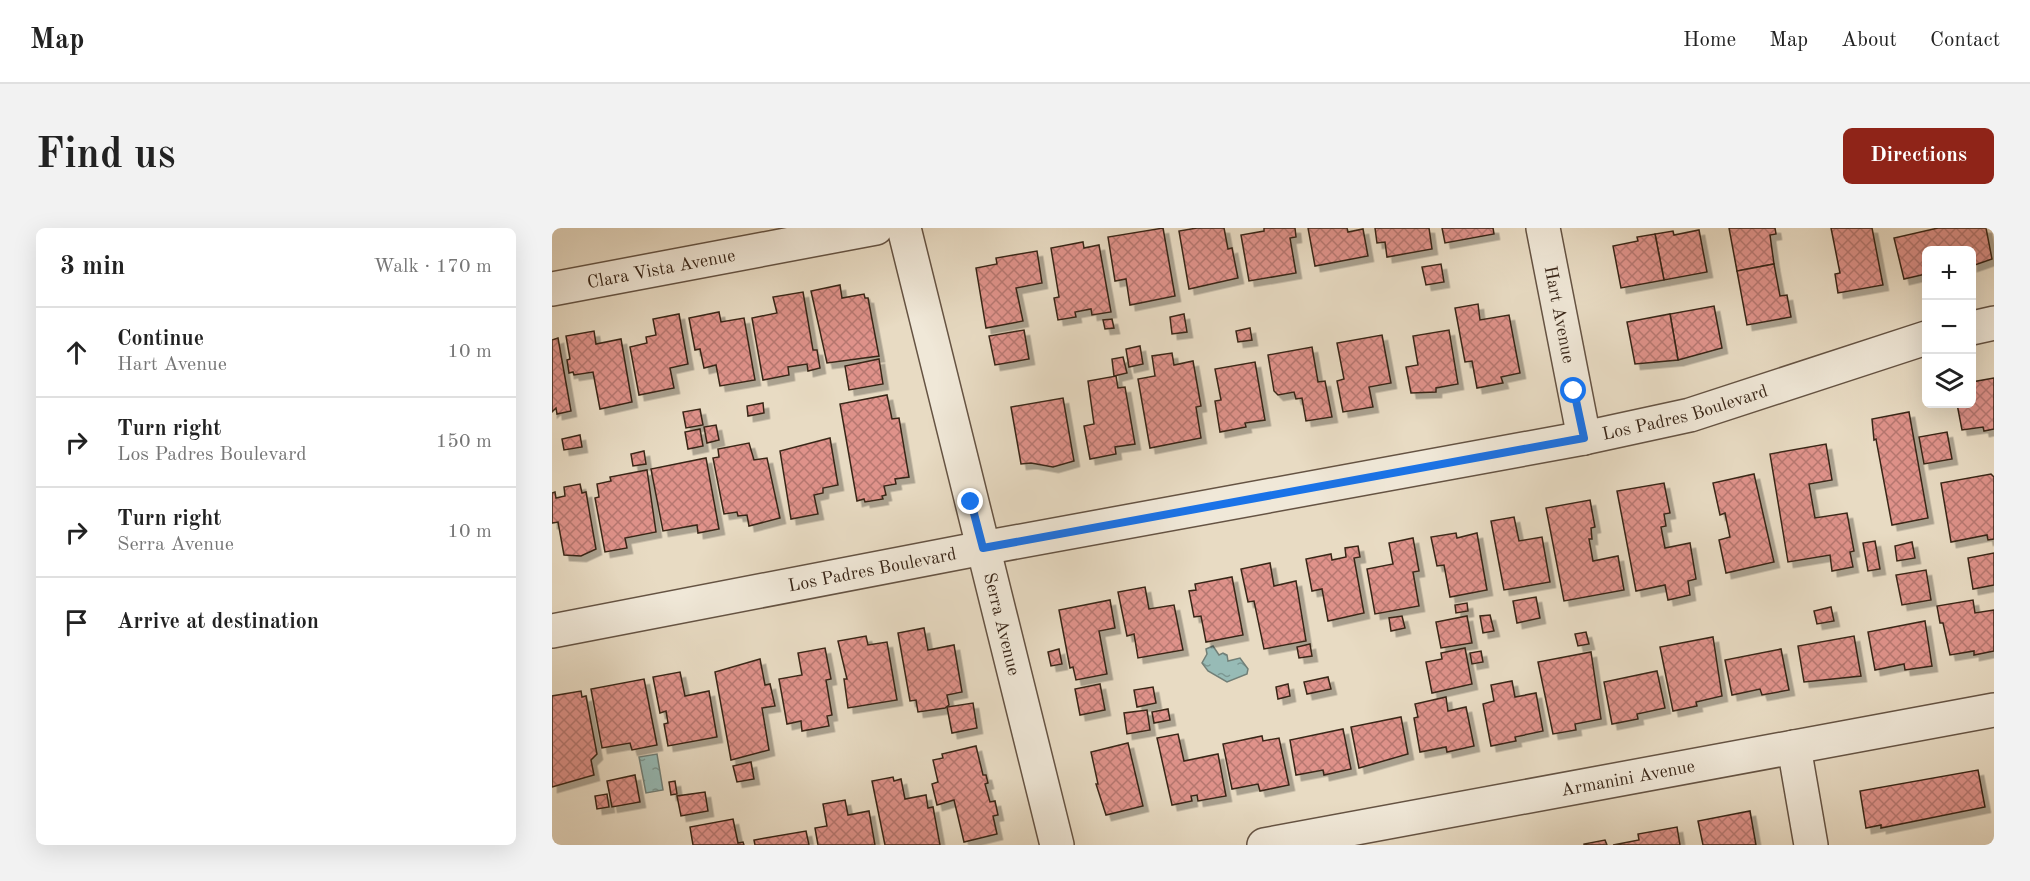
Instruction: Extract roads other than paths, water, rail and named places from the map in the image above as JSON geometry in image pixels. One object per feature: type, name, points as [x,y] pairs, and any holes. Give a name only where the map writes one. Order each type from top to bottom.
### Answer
[{"type":"street","name":"Clara Vista Avenue","points":[[552,289],[876,228]]},
{"type":"street","name":"Serra Avenue","points":[[904,228],[1057,845]]},
{"type":"street","name":"Hart Avenue","points":[[1543,228],[1584,438]]},
{"type":"street","points":[[1976,327],[1994,323]]},
{"type":"street","name":"Los Padres Boulevard","points":[[552,631],[983,548],[1584,438],[1690,415],[1922,339]]},
{"type":"street","name":"Armanini Avenue","points":[[1264,845],[1994,710]]},
{"type":"street","points":[[1794,747],[1811,845]]},
{"type":"water","points":[[1213,646],[1219,655],[1223,653],[1227,655],[1228,661],[1240,658],[1248,669],[1247,674],[1227,682],[1208,671],[1202,663],[1207,654],[1206,649]]},
{"type":"water","points":[[657,754],[663,790],[646,793],[639,757]]}]
